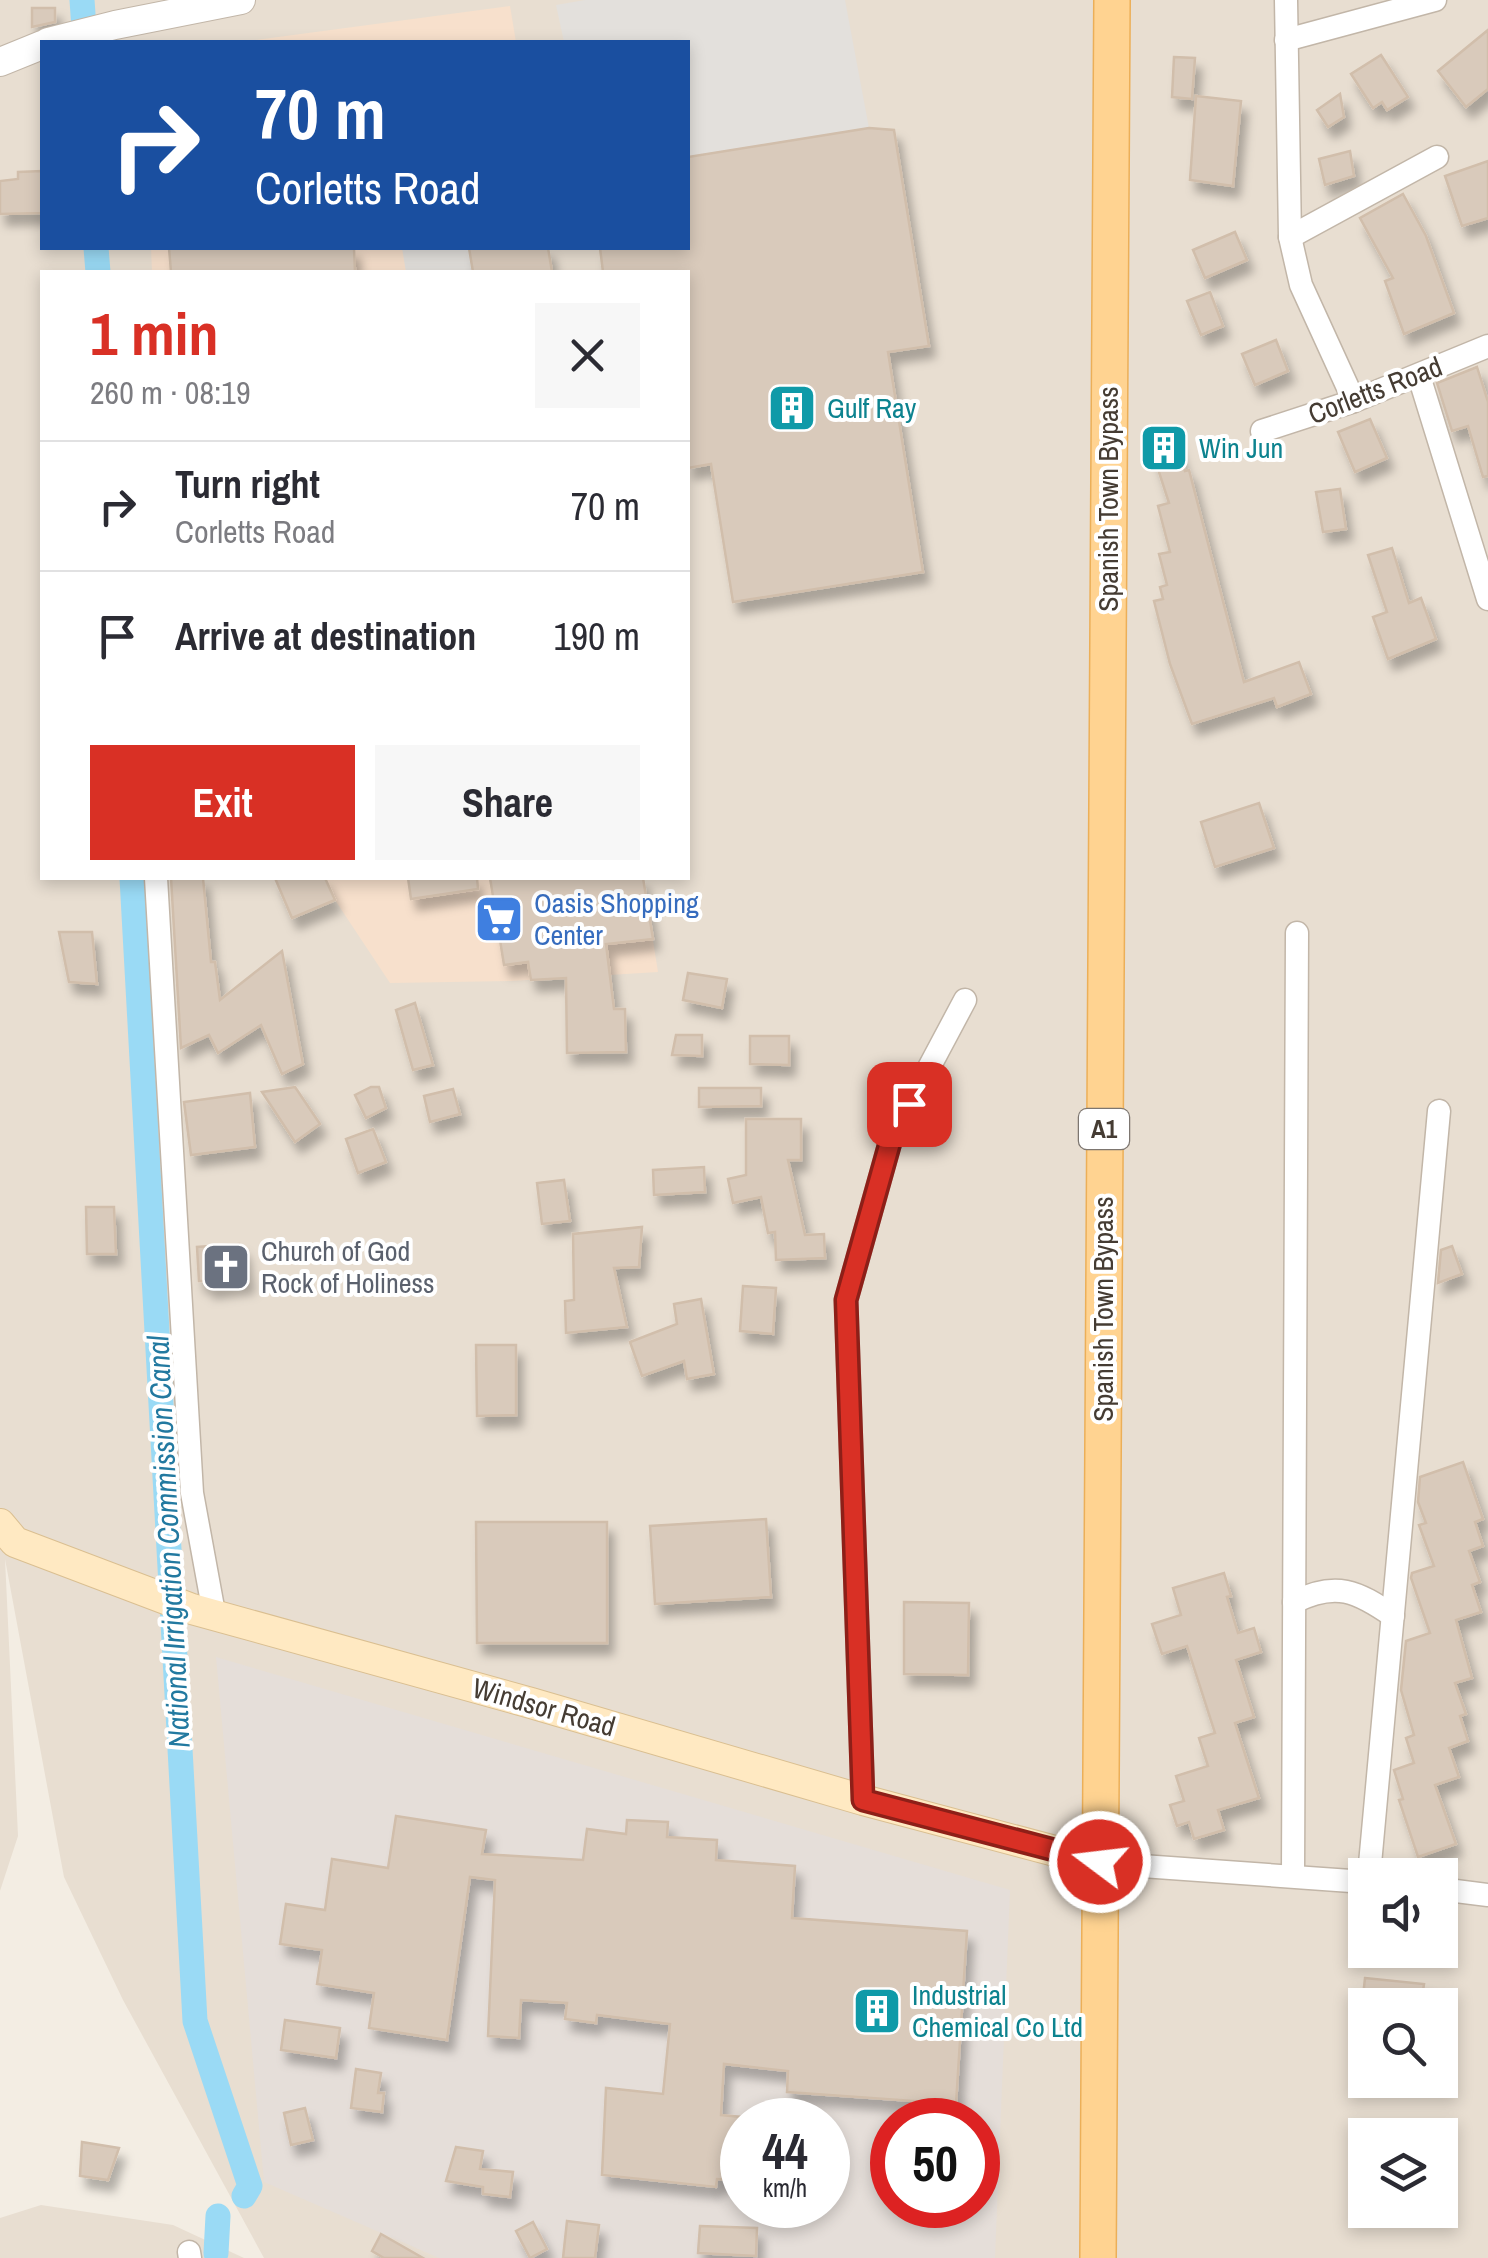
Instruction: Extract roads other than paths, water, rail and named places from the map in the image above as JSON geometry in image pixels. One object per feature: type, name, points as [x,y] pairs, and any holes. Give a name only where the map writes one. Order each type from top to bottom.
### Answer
[{"type":"main road","name":"Spanish Town Bypass","points":[[1098,2258],[1112,0]]},
{"type":"main road","name":"Windsor Road","points":[[0,1524],[15,1542],[203,1611],[863,1800],[1100,1862]]},
{"type":"street","points":[[60,40],[241,0]]},
{"type":"street","points":[[1286,0],[1290,237],[1301,285],[1354,402]]},
{"type":"street","points":[[1286,40],[1436,0]]},
{"type":"street","points":[[0,62],[40,46]]},
{"type":"street","points":[[1290,237],[1437,158]]},
{"type":"street","name":"Corletts Road","points":[[1262,431],[1354,402],[1488,346]]},
{"type":"street","points":[[1419,376],[1488,599]]},
{"type":"street","points":[[156,880],[192,1493],[203,1611]]},
{"type":"street","points":[[1293,1875],[1297,933]]},
{"type":"street","points":[[863,1800],[846,1300],[891,1139],[965,1000]]},
{"type":"street","points":[[1369,1858],[1439,1111]]},
{"type":"street","points":[[1294,1602],[1335,1591],[1360,1593],[1392,1616]]},
{"type":"street","points":[[1100,1862],[1348,1877]]},
{"type":"street","points":[[1458,1892],[1488,1894]]},
{"type":"waterway","name":"National Irrigation Commission Canal","points":[[82,0],[85,40]]},
{"type":"waterway","name":"National Irrigation Commission Canal","points":[[96,250],[98,270]]},
{"type":"waterway","name":"National Irrigation Commission Canal","points":[[132,880],[195,2021],[250,2186],[244,2196]]},
{"type":"waterway","name":"National Irrigation Commission Canal","points":[[216,2253],[218,2216]]},
{"type":"place","name":"Gulf Ray","points":[[792,408]]},
{"type":"place","name":"Win Jun","points":[[1164,448]]},
{"type":"place","name":"Oasis Shopping Center","points":[[499,919]]},
{"type":"place","name":"Church of God Rock of Holiness","points":[[226,1267]]},
{"type":"place","name":"Industrial Chemical Co Ltd","points":[[877,2011]]}]
